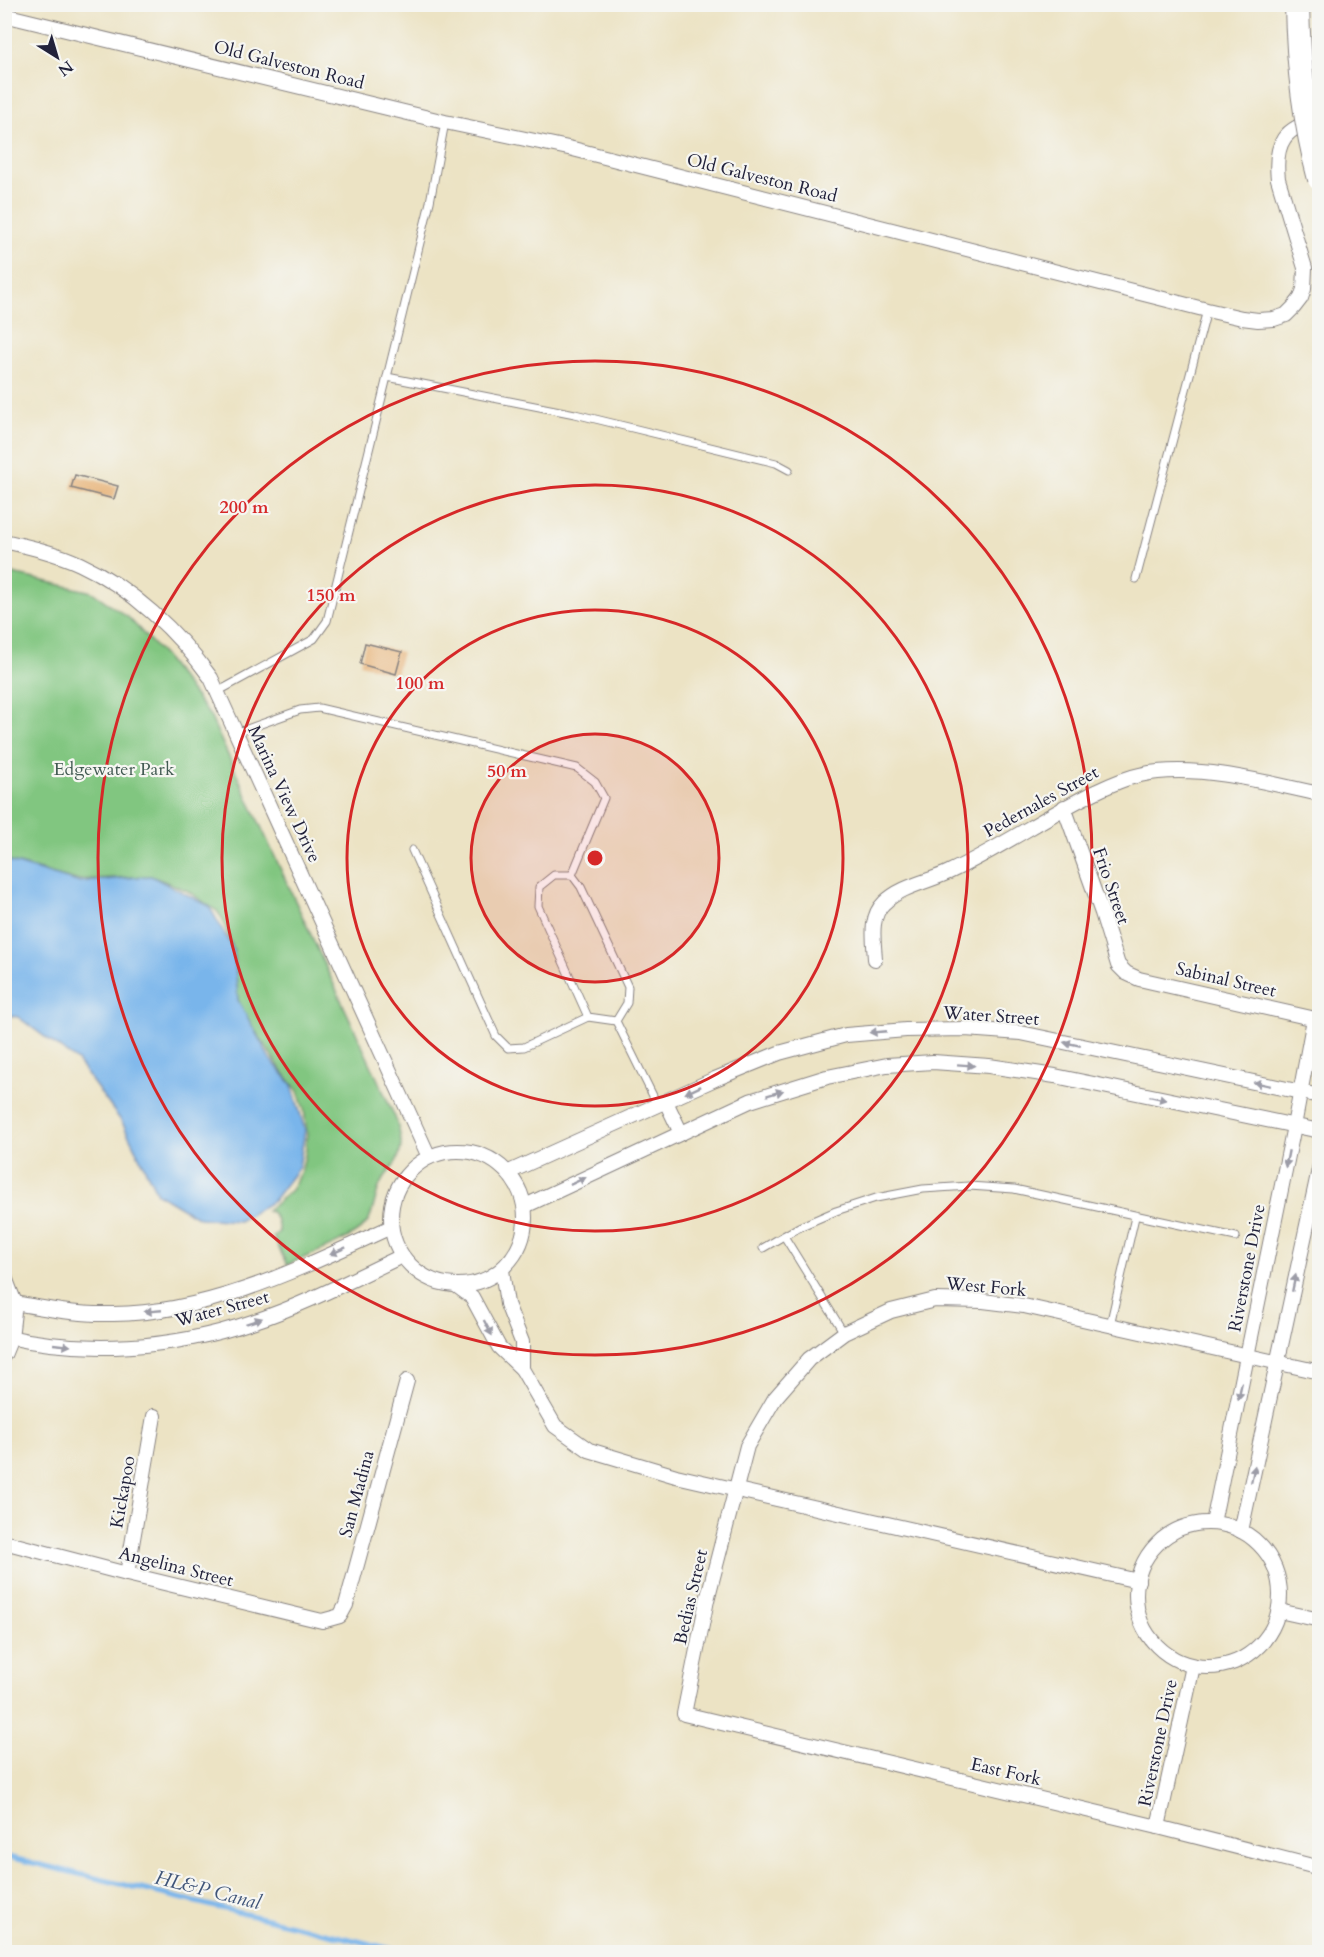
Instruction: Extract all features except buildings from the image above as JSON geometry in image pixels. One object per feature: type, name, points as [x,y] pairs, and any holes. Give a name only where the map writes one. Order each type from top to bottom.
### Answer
[{"type":"highway","points":[[1297,4],[1300,56],[1309,130],[1320,179]]},
{"type":"street","name":"Old Galveston Road","points":[[4,15],[445,122],[597,155],[1208,310],[1258,320],[1274,319],[1286,315],[1301,298],[1304,289],[1305,268],[1278,179],[1278,159],[1283,140],[1291,130],[1302,123],[1320,119]]},
{"type":"street","name":"Marina View Drive","points":[[4,541],[66,558],[108,580],[152,614],[180,640],[211,678],[429,1157]]},
{"type":"street","name":"Pedernales Street","points":[[875,959],[874,920],[883,903],[900,892],[948,873],[1064,807],[1124,779],[1156,772],[1197,771],[1320,794]]},
{"type":"street","name":"Frio Street","points":[[1064,807],[1118,965],[1126,974]]},
{"type":"street","name":"Sabinal Street","points":[[1126,974],[1138,979],[1317,1019]]},
{"type":"street","name":"Riverstone Drive","points":[[1213,1523],[1300,1092],[1317,1019]]},
{"type":"street","name":"Water Street","points":[[509,1172],[715,1079],[779,1053],[846,1035],[953,1029],[1021,1033],[1320,1096]]},
{"type":"street","points":[[525,1206],[750,1101],[827,1077],[886,1065],[933,1062],[990,1066],[1055,1076],[1320,1131]]},
{"type":"street","points":[[662,1104],[681,1133]]},
{"type":"street","points":[[463,1150],[496,1161],[509,1172],[519,1188],[525,1206],[526,1224],[522,1241],[514,1256],[502,1270],[481,1282],[457,1286],[436,1282],[417,1272],[402,1256],[391,1227],[392,1206],[399,1186],[412,1169],[429,1157],[446,1151],[463,1150]]},
{"type":"street","points":[[1241,1531],[1320,1165]]},
{"type":"street","name":"Water Street","points":[[10,1302],[63,1312],[114,1314],[167,1310],[222,1296],[279,1277],[391,1227]]},
{"type":"street","name":"Water Street","points":[[8,1337],[23,1341],[89,1347],[154,1344],[210,1335],[253,1322],[305,1302],[402,1256]]},
{"type":"street","points":[[502,1270],[507,1304],[522,1342],[522,1369]]},
{"type":"street","points":[[4,1275],[10,1302],[8,1337],[4,1355]]},
{"type":"street","points":[[457,1286],[472,1297],[499,1347],[522,1369],[555,1426],[589,1450],[676,1476],[1138,1581]]},
{"type":"street","name":"West Fork","points":[[736,1490],[747,1446],[775,1398],[809,1359],[844,1333],[891,1311],[935,1300],[983,1301],[1024,1306],[1320,1372]]},
{"type":"street","name":"San Madina","points":[[340,1616],[346,1605],[407,1381]]},
{"type":"street","name":"Kickapoo","points":[[127,1574],[154,1416]]},
{"type":"street","name":"Bedias Street","points":[[684,1714],[707,1600],[736,1490]]},
{"type":"street","name":"Riverstone Drive","points":[[1213,1523],[1241,1531],[1260,1545],[1274,1564],[1280,1587],[1279,1611],[1271,1632],[1257,1649],[1238,1662],[1216,1668],[1193,1666],[1172,1658],[1154,1644],[1142,1625],[1136,1603],[1138,1581],[1144,1563],[1155,1547],[1170,1535],[1187,1526],[1213,1523]]},
{"type":"street","name":"Angelina Street","points":[[4,1542],[322,1621],[340,1616]]},
{"type":"street","points":[[1279,1611],[1320,1620]]},
{"type":"street","name":"Riverstone Drive","points":[[1158,1827],[1193,1666]]},
{"type":"street","name":"East Fork","points":[[684,1714],[1320,1868]]},
{"type":"lane","points":[[217,692],[314,639],[327,621],[430,202],[445,122]]},
{"type":"lane","points":[[1136,579],[1208,310]]},
{"type":"lane","points":[[387,377],[575,414],[776,463],[789,470]]},
{"type":"lane","points":[[236,733],[300,710],[319,708],[577,768],[595,782],[604,798],[572,875]]},
{"type":"lane","points":[[412,850],[496,1036],[508,1048],[524,1047],[588,1017],[616,1021]]},
{"type":"lane","points":[[572,875],[554,875],[539,887],[538,906],[588,1017]]},
{"type":"lane","points":[[572,875],[581,887],[628,987],[627,1003],[616,1021]]},
{"type":"lane","points":[[616,1021],[662,1104]]},
{"type":"lane","points":[[763,1248],[836,1211],[876,1198],[923,1189],[969,1186],[1014,1190],[1236,1237]]},
{"type":"lane","points":[[1110,1326],[1135,1217]]},
{"type":"lane","points":[[784,1236],[844,1333]]},
{"type":"green space","name":"Edgewater Park","points":[[4,572],[92,592],[129,618],[164,656],[210,716],[399,1129],[401,1145],[399,1156],[380,1186],[368,1221],[354,1234],[343,1240],[287,1265],[273,1236],[279,1232],[277,1220],[272,1212],[267,1211],[291,1190],[302,1169],[307,1132],[304,1109],[298,1091],[254,1029],[238,1000],[234,951],[222,918],[217,911],[186,890],[151,876],[76,880],[5,860]]},
{"type":"water","points":[[4,860],[77,882],[151,876],[209,906],[234,951],[238,1000],[269,1057],[292,1085],[305,1130],[299,1167],[273,1201],[239,1221],[199,1218],[157,1193],[122,1122],[77,1061],[18,1017],[5,1015]]},
{"type":"waterway","name":"HL&P Canal","points":[[4,1856],[404,1952]]}]
